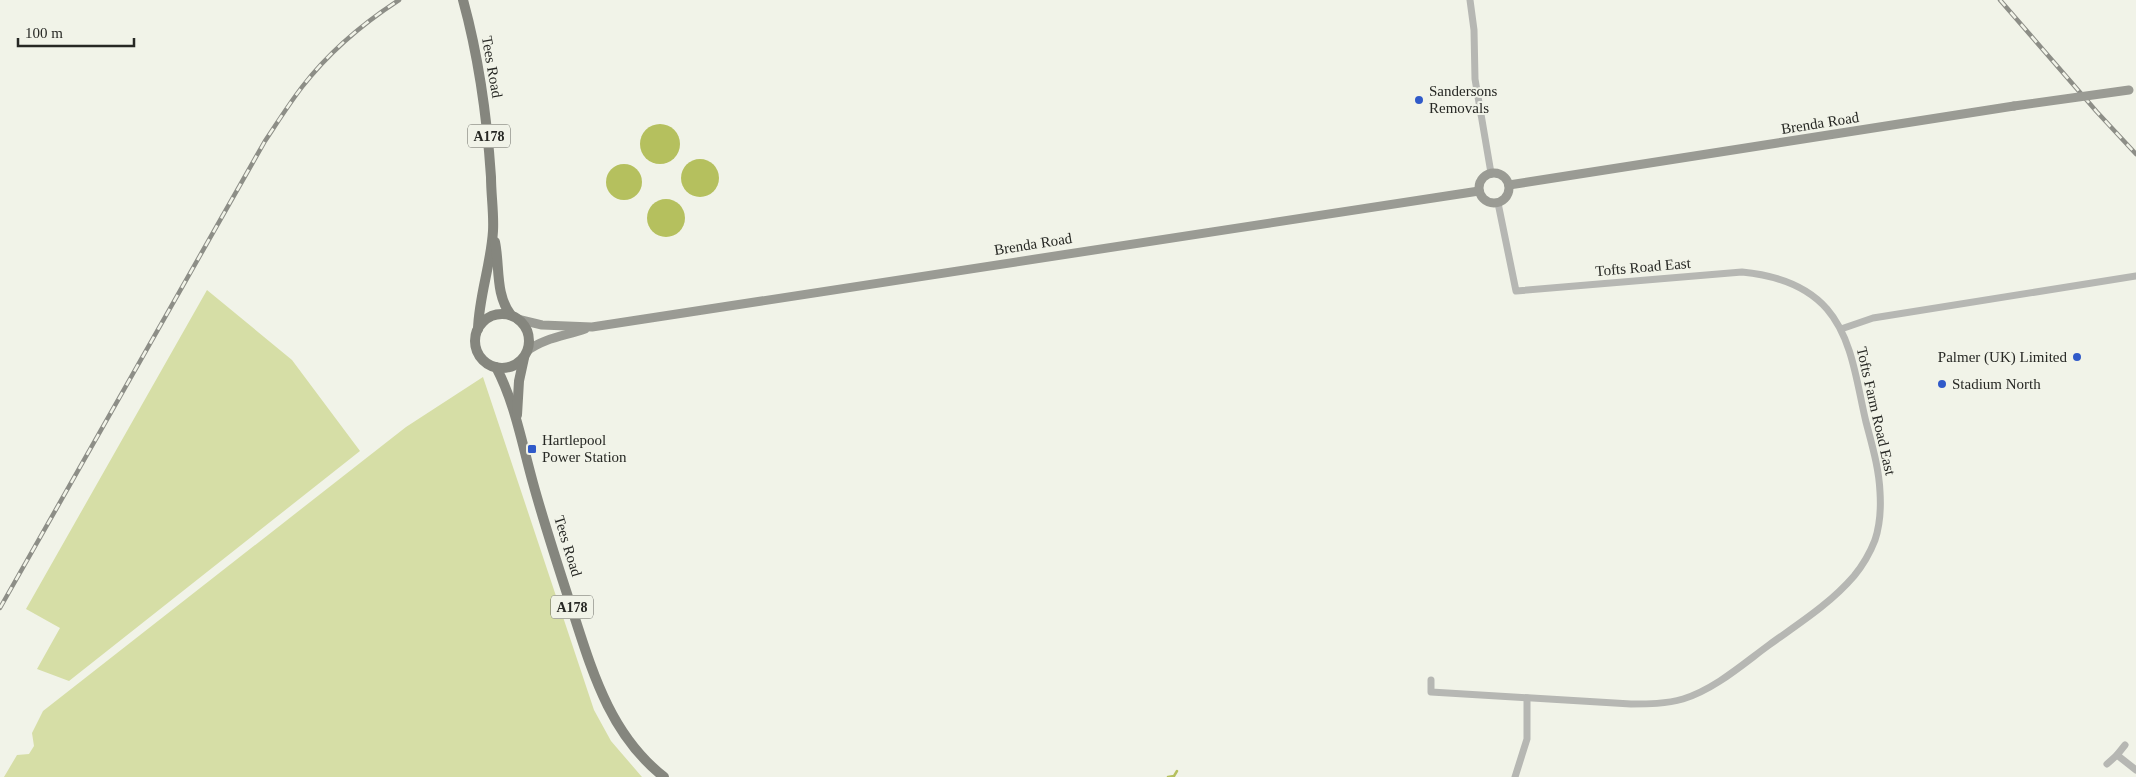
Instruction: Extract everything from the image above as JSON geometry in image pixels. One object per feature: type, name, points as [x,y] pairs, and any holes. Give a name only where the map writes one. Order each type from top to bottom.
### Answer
[{"type":"main road","name":"Tees Road","points":[[463,0],[481,80],[488,135],[493,231],[498,256],[501,296],[504,307],[514,317]]},
{"type":"main road","name":"Brenda Road","points":[[1509,185],[2014,106],[2132,90]]},
{"type":"main road","points":[[1491,173],[1505,177],[1509,185],[1509,192],[1504,200],[1498,204],[1486,202],[1479,191],[1479,184],[1484,177],[1491,173]]},
{"type":"main road","name":"Brenda Road","points":[[514,317],[542,325],[592,327],[1479,191]]},
{"type":"main road","name":"Tees Road","points":[[478,329],[478,316],[493,231]]},
{"type":"main road","points":[[478,329],[487,319],[495,315],[514,317]]},
{"type":"main road","name":"A178","points":[[514,317],[525,327],[529,337],[526,352]]},
{"type":"main road","name":"Brenda Road","points":[[526,352],[544,340],[567,336],[592,327]]},
{"type":"main road","name":"A178","points":[[478,329],[475,342],[477,350],[487,363],[496,367]]},
{"type":"main road","name":"Tees Road","points":[[517,418],[519,381],[526,352]]},
{"type":"main road","points":[[496,367],[507,367],[518,363],[526,352]]},
{"type":"main road","name":"Tees Road","points":[[496,367],[505,384],[509,402],[517,418],[532,482],[601,695],[621,732],[645,760],[664,777]]},
{"type":"street","points":[[1470,0],[1474,30],[1476,79],[1491,173]]},
{"type":"street","name":"Tofts Road East","points":[[1498,204],[1516,291],[1742,272],[1758,273],[1775,277],[1813,297],[1827,309],[1841,329]]},
{"type":"street","points":[[1841,329],[1873,318],[2136,276]]},
{"type":"street","name":"Tofts Farm Road East","points":[[1431,680],[1431,692],[1631,704],[1651,704],[1684,698],[1706,688],[1729,674],[1824,604],[1853,577],[1864,562],[1875,540],[1880,518],[1878,472],[1856,378],[1841,329]]},
{"type":"street","points":[[1515,777],[1527,739],[1528,698]]},
{"type":"street","points":[[2107,764],[2125,745]]},
{"type":"street","points":[[2116,755],[2136,770]]},
{"type":"shaded area","points":[[656,124],[664,124],[671,127],[677,133],[680,144],[677,155],[671,161],[664,164],[656,164],[649,161],[643,155],[640,148],[640,140],[643,133],[649,127]]},
{"type":"shaded area","points":[[700,159],[713,165],[719,178],[713,191],[700,197],[687,191],[681,178],[687,165]]},
{"type":"shaded area","points":[[624,164],[631,165],[637,169],[641,175],[641,189],[637,195],[631,199],[624,200],[617,199],[611,195],[607,189],[606,182],[607,175],[611,169],[617,165]]},
{"type":"shaded area","points":[[666,199],[673,200],[679,205],[684,211],[684,225],[679,231],[673,236],[666,237],[659,236],[653,231],[648,225],[647,218],[648,211],[653,205],[659,200]]},
{"type":"shaded area","points":[[207,290],[292,360],[360,451],[69,681],[37,669],[60,628],[26,609]]},
{"type":"shaded area","points":[[483,377],[594,710],[611,741],[642,777],[4,777],[17,755],[29,754],[34,746],[32,733],[43,711],[406,427]]},
{"type":"waterway","points":[[1168,777],[1174,776],[1177,771]]},
{"type":"railway","points":[[0,608],[265,141],[297,93],[323,62],[359,29],[399,0]]},
{"type":"railway","points":[[2000,0],[2136,154]]},
{"type":"place","name":"Sandersons Removals","points":[[1419,100]]},
{"type":"place","name":"Palmer (UK) Limited","points":[[2077,357]]},
{"type":"place","name":"Stadium North","points":[[1942,384]]},
{"type":"place","name":"Hartlepool Power Station","points":[[532,449]]}]
